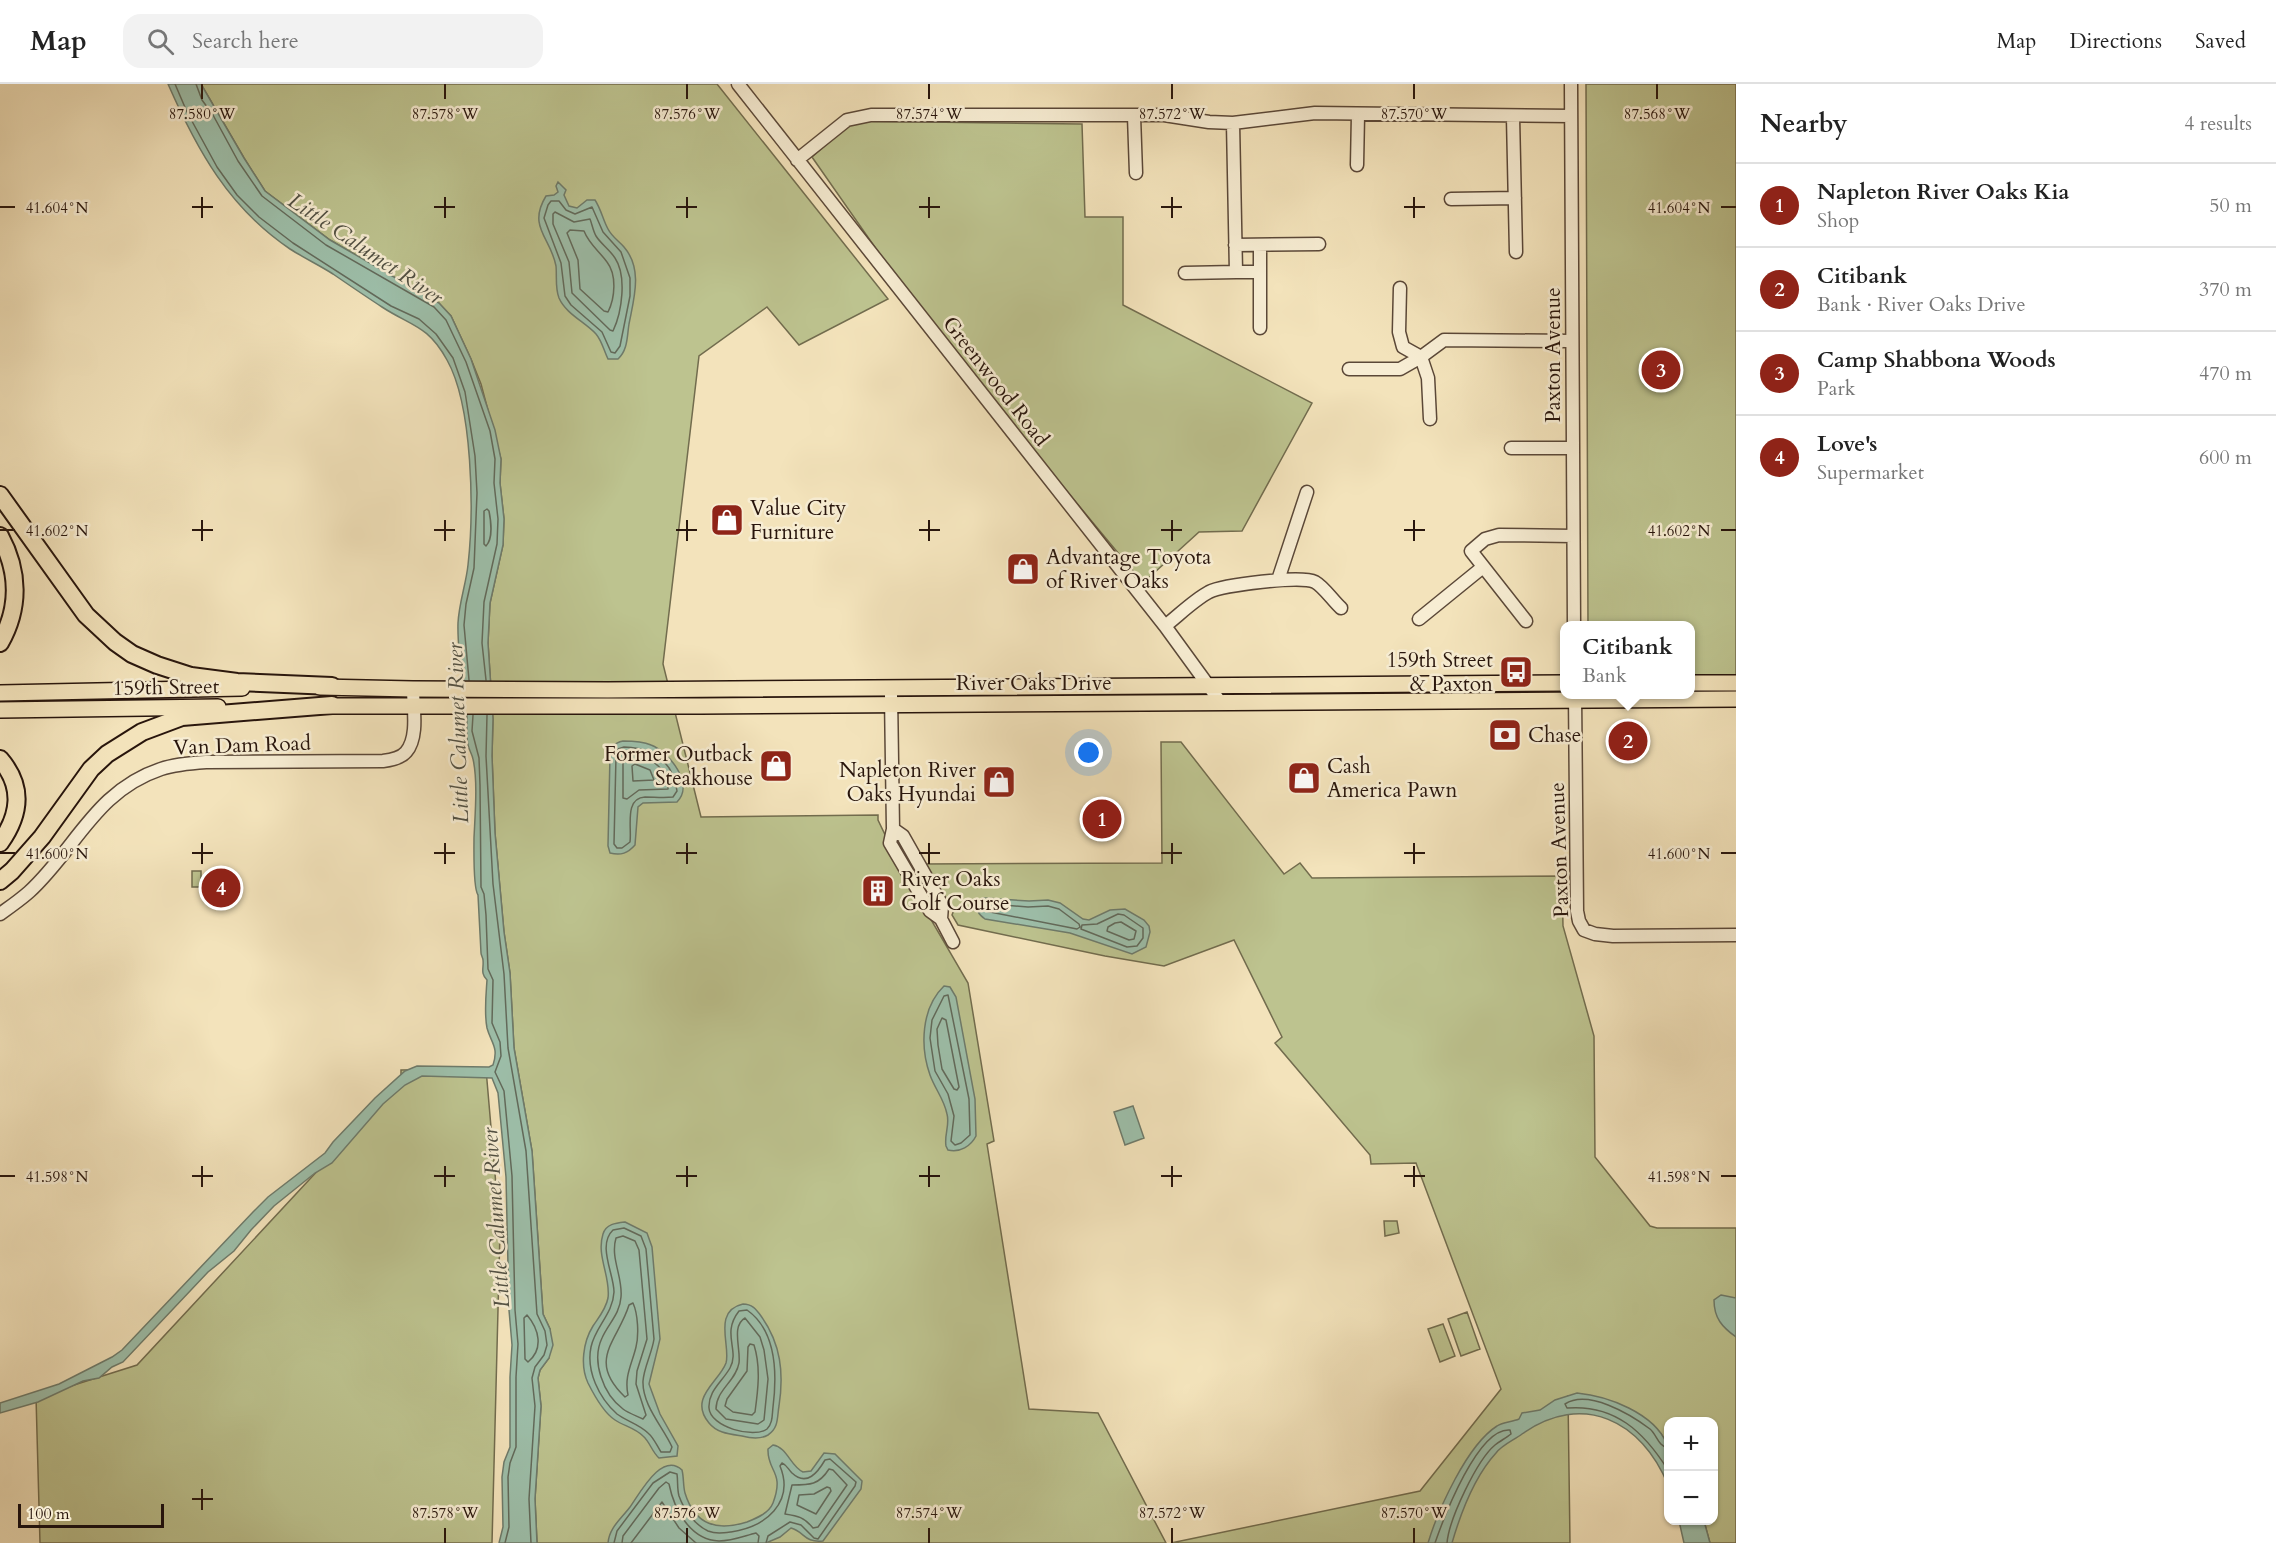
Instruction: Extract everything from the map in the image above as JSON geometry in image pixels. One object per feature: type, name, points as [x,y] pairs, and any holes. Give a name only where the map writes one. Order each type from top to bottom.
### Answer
[{"type":"highway","points":[[0,495],[86,615],[115,642],[132,654],[191,676],[237,682],[332,686]]},
{"type":"highway","points":[[0,536],[13,567],[15,586],[12,617],[0,643]]},
{"type":"highway","points":[[0,881],[42,837],[91,769],[107,753],[142,732],[182,717],[332,705]]},
{"type":"highway","points":[[0,759],[11,775],[18,802],[15,817],[0,843]]},
{"type":"main road","name":"River Oaks Drive","points":[[332,686],[534,690],[1560,683]]},
{"type":"main road","points":[[1695,683],[1736,683]]},
{"type":"main road","name":"159th Street","points":[[0,693],[332,686]]},
{"type":"main road","name":"River Oaks Drive","points":[[332,705],[1221,703],[1560,697]]},
{"type":"main road","name":"River Oaks Drive","points":[[1695,698],[1736,699]]},
{"type":"main road","name":"159th Street","points":[[0,710],[332,705]]},
{"type":"street","name":"Greenwood Road","points":[[738,84],[1165,626],[1221,703]]},
{"type":"street","name":"Paxton Avenue","points":[[1571,84],[1574,621]]},
{"type":"street","points":[[797,160],[847,120],[858,116],[1164,115],[1233,123],[1315,113],[1571,116]]},
{"type":"street","points":[[1358,115],[1358,165]]},
{"type":"street","points":[[1134,116],[1136,172]]},
{"type":"street","points":[[1513,117],[1516,252]]},
{"type":"street","points":[[1233,123],[1236,272]]},
{"type":"street","points":[[1450,200],[1515,198]]},
{"type":"street","points":[[1235,244],[1319,244]]},
{"type":"street","points":[[1260,244],[1260,328]]},
{"type":"street","points":[[1185,273],[1260,272]]},
{"type":"street","points":[[1401,288],[1399,332],[1403,347],[1421,357],[1428,378],[1430,419]]},
{"type":"street","points":[[1349,369],[1400,369],[1444,340],[1572,340]]},
{"type":"street","points":[[1511,448],[1573,448]]},
{"type":"street","points":[[1278,580],[1307,492]]},
{"type":"street","points":[[1526,621],[1471,551],[1485,539],[1499,535],[1573,536]]},
{"type":"street","points":[[1419,619],[1483,567]]},
{"type":"street","points":[[1165,626],[1210,591],[1229,586],[1278,580],[1302,579],[1315,582],[1341,608]]},
{"type":"street","points":[[891,688],[893,829],[890,843],[930,910],[941,919],[953,942]]},
{"type":"street","name":"Van Dam Road","points":[[0,914],[42,879],[87,821],[111,797],[142,777],[171,767],[206,762],[383,761],[406,753],[414,728],[413,689]]},
{"type":"street","name":"Paxton Avenue","points":[[1575,699],[1577,910],[1584,930],[1613,936],[1736,935]]},
{"type":"shaded area","name":"River Oaks Golf Course","points":[[201,84],[717,84],[888,299],[799,345],[767,307],[699,356],[663,664],[701,817],[878,815],[878,820],[902,870],[968,983],[994,1141],[987,1144],[1029,1409],[1098,1413],[1166,1543],[537,1543],[535,1499],[541,1406],[538,1378],[540,1370],[549,1358],[550,1329],[543,1314],[532,1151],[514,1048],[510,973],[495,833],[493,719],[488,643],[490,603],[503,545],[501,459],[481,384],[451,316],[439,303],[330,240],[265,191]]},
{"type":"shaded area","points":[[1586,84],[1736,84],[1736,676],[1695,675],[1695,621],[1588,621]]},
{"type":"shaded area","points":[[853,121],[1082,124],[1085,217],[1123,217],[1123,305],[1312,403],[1242,531],[1199,532],[1143,583],[1050,471],[893,273],[812,157]]},
{"type":"shaded area","points":[[1161,742],[1181,742],[1284,874],[1300,863],[1312,878],[1562,876],[1563,926],[1594,1036],[1595,1157],[1650,1226],[1657,1228],[1736,1228],[1736,1543],[1710,1543],[1705,1525],[1718,1525],[1718,1417],[1664,1417],[1664,1439],[1661,1434],[1568,1396],[1570,1543],[1171,1543],[1420,1491],[1501,1389],[1416,1163],[1371,1164],[1370,1155],[1275,1043],[1282,1037],[1234,940],[1164,966],[958,925],[952,915],[954,910],[944,895],[940,895],[922,864],[1162,863]]},
{"type":"shaded area","points":[[192,871],[201,871],[201,887],[192,887]]},
{"type":"shaded area","points":[[486,1069],[500,1232],[492,1543],[40,1543],[36,1397],[137,1365],[401,1081],[401,1070]]},
{"type":"shaded area","points":[[1384,1221],[1397,1221],[1399,1233],[1385,1236]]},
{"type":"shaded area","points":[[1467,1312],[1480,1349],[1461,1356],[1448,1319]]},
{"type":"shaded area","points":[[1443,1324],[1455,1356],[1440,1362],[1428,1329]]},
{"type":"water","points":[[168,84],[201,84],[265,191],[330,240],[439,303],[451,316],[471,359],[495,430],[501,459],[500,483],[504,519],[503,545],[490,603],[488,643],[493,719],[495,833],[510,973],[514,1048],[532,1151],[543,1314],[550,1329],[553,1345],[538,1378],[541,1406],[535,1499],[537,1543],[499,1543],[503,1527],[502,1477],[504,1462],[510,1447],[512,1345],[506,1177],[498,1093],[492,1078],[422,1076],[405,1085],[383,1104],[332,1163],[315,1173],[274,1206],[234,1251],[208,1272],[123,1362],[112,1367],[99,1378],[83,1381],[38,1402],[0,1413],[0,1403],[59,1384],[122,1350],[268,1197],[325,1153],[375,1098],[405,1071],[417,1066],[489,1067],[493,1065],[495,1059],[495,1049],[486,1022],[487,980],[483,973],[475,877],[475,777],[473,759],[467,742],[467,717],[459,647],[458,623],[470,543],[471,489],[467,431],[456,380],[440,348],[426,333],[290,249],[249,215],[232,196],[203,154]]},
{"type":"water","points":[[558,182],[566,190],[564,195],[569,206],[577,208],[587,200],[595,200],[606,226],[624,247],[634,265],[636,284],[633,304],[625,347],[618,359],[608,359],[596,334],[571,313],[559,298],[556,266],[539,224],[541,207],[546,196],[558,192],[556,186]]},
{"type":"water","points":[[623,741],[651,745],[665,754],[678,769],[683,786],[682,795],[677,802],[643,803],[638,807],[635,845],[627,852],[618,854],[610,853],[608,846],[610,755],[614,745]]},
{"type":"water","points":[[984,898],[1048,900],[1060,903],[1083,919],[1089,920],[1110,910],[1125,909],[1144,920],[1150,932],[1146,947],[1132,954],[1070,933],[985,919],[977,909],[979,901]]},
{"type":"water","points":[[944,986],[950,987],[956,997],[975,1099],[976,1136],[968,1146],[961,1150],[948,1150],[946,1146],[947,1114],[930,1075],[925,1052],[927,1016],[936,995]]},
{"type":"water","points":[[1133,1106],[1144,1138],[1125,1145],[1114,1112]]},
{"type":"water","points":[[625,1222],[647,1233],[652,1247],[660,1339],[649,1384],[660,1414],[678,1446],[677,1456],[659,1458],[640,1433],[611,1417],[596,1398],[584,1369],[587,1339],[608,1298],[608,1282],[601,1250],[603,1234],[609,1226]]},
{"type":"water","points":[[1721,1295],[1736,1298],[1736,1337],[1723,1326],[1715,1312],[1714,1300]]},
{"type":"water","points":[[743,1304],[755,1309],[768,1327],[777,1348],[781,1370],[776,1426],[768,1435],[759,1438],[728,1434],[716,1429],[703,1414],[702,1406],[703,1398],[726,1363],[725,1321],[734,1308]]},
{"type":"water","points":[[1577,1393],[1589,1395],[1616,1402],[1641,1415],[1652,1423],[1664,1438],[1664,1477],[1643,1444],[1626,1429],[1608,1419],[1588,1414],[1567,1415],[1545,1421],[1505,1445],[1488,1462],[1464,1507],[1452,1543],[1428,1543],[1455,1479],[1486,1435],[1499,1425],[1519,1419],[1522,1413],[1540,1410],[1555,1400]]},
{"type":"water","points":[[773,1445],[782,1449],[795,1466],[803,1472],[811,1471],[824,1453],[835,1454],[862,1481],[861,1489],[823,1541],[808,1539],[791,1528],[780,1537],[766,1543],[608,1543],[613,1528],[652,1476],[667,1466],[674,1466],[682,1470],[684,1490],[689,1504],[701,1519],[726,1526],[747,1522],[762,1515],[771,1507],[776,1492],[776,1478],[768,1457],[768,1449]]},
{"type":"water","points":[[1680,1525],[1705,1525],[1710,1543],[1684,1543]]},
{"type":"place","name":"Camp Shabbona Woods","points":[[1661,370]]},
{"type":"place","name":"Value City Furniture","points":[[727,520]]},
{"type":"place","name":"Advantage Toyota of River Oaks","points":[[1023,569]]},
{"type":"place","name":"159th Street & Paxton","points":[[1516,672]]},
{"type":"place","name":"Chase","points":[[1505,735]]},
{"type":"place","name":"Citibank","points":[[1628,741]]},
{"type":"place","name":"Former Outback Steakhouse","points":[[776,766]]},
{"type":"place","name":"Cash America Pawn","points":[[1304,778]]},
{"type":"place","name":"Napleton River Oaks Hyundai","points":[[999,782]]},
{"type":"place","name":"Napleton River Oaks Kia","points":[[1102,819]]},
{"type":"place","name":"Love's","points":[[221,888]]},
{"type":"place","name":"River Oaks Golf Course","points":[[878,891]]},
{"type":"water label","name":"Little Calumet River","points":[[366,248]]},
{"type":"water label","name":"Little Calumet River","points":[[457,733]]},
{"type":"water label","name":"Little Calumet River","points":[[495,1218]]}]
